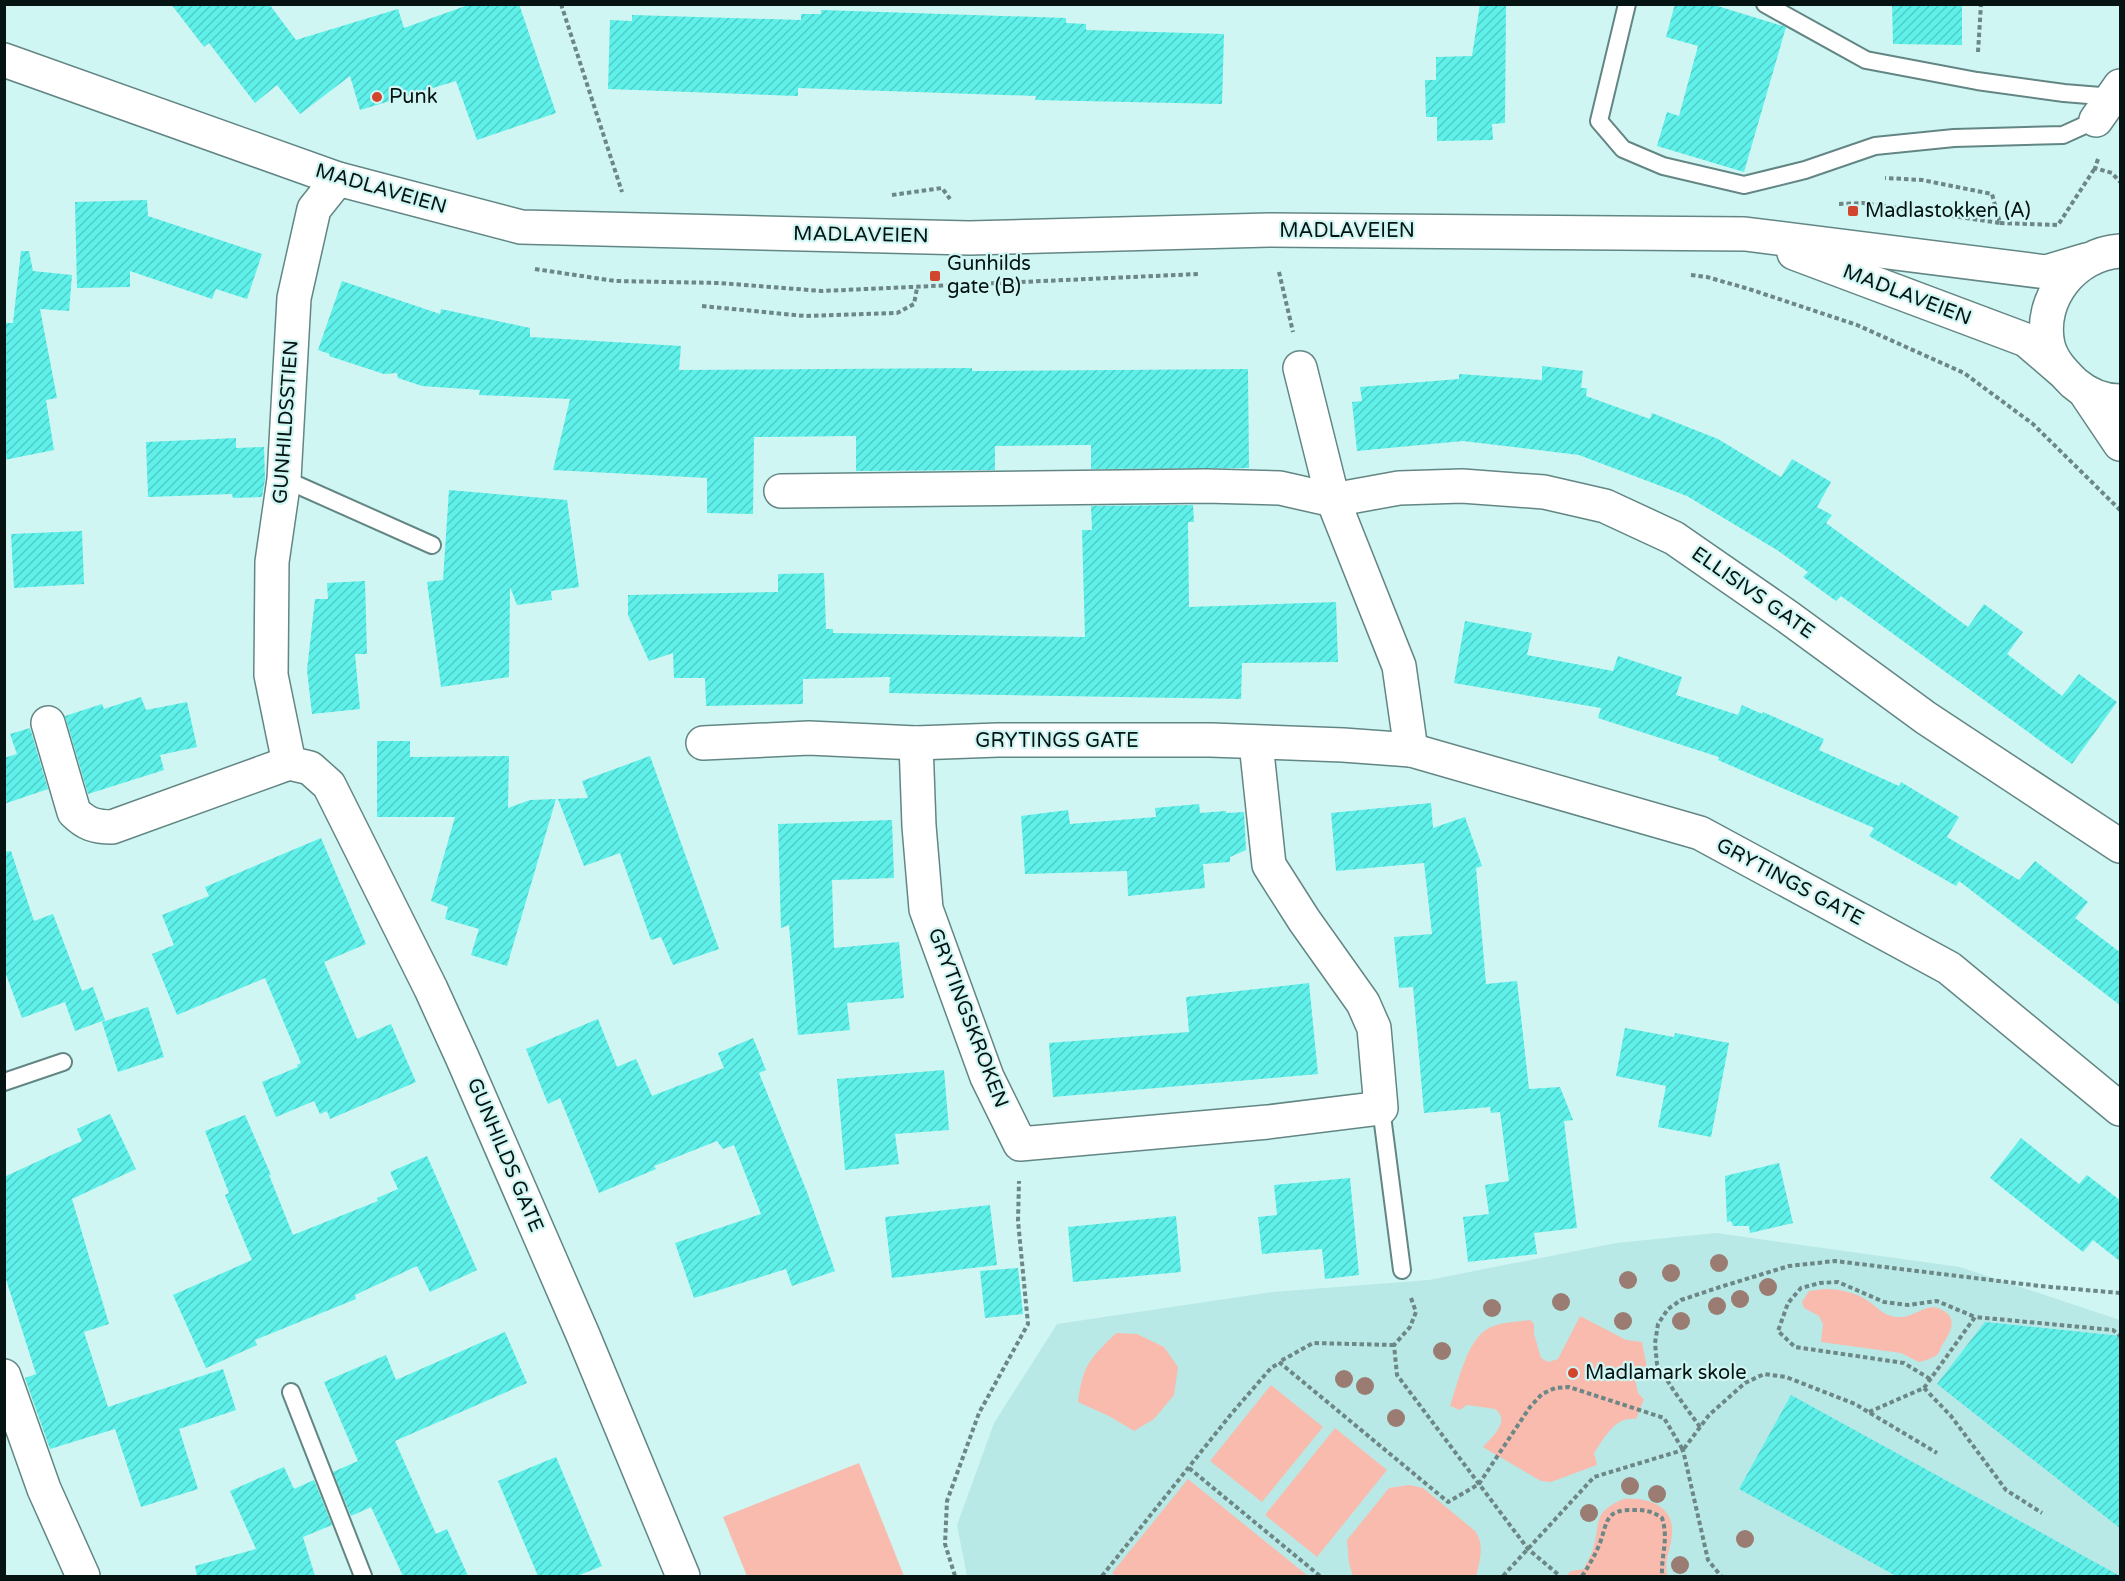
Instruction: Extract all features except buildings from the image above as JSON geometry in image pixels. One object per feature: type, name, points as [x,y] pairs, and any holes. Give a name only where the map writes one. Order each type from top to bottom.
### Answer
[{"type":"street","name":"MADLAVEIEN","points":[[4,60],[338,179],[521,227],[969,238],[1269,230],[1745,234],[2046,272],[2110,252],[2121,251]]},
{"type":"street","name":"GUNHILDSSTIEN","points":[[289,763],[271,675],[272,562],[284,479],[294,298],[314,209],[338,179]]},
{"type":"street","name":"MADLAVEIEN","points":[[1745,234],[2026,340],[2085,392]]},
{"type":"street","points":[[2061,370],[2049,347],[2047,331],[2050,305],[2061,282],[2086,260]]},
{"type":"street","points":[[1300,368],[1333,500],[1399,666],[1411,750]]},
{"type":"street","points":[[2085,392],[2109,400],[2121,401]]},
{"type":"street","points":[[2085,392],[2121,444]]},
{"type":"street","points":[[781,490],[1206,486],[1280,488],[1333,500]]},
{"type":"street","name":"ELLISIVS GATE","points":[[1333,500],[1399,488],[1462,486],[1544,492],[1605,506],[1674,538],[1926,717],[2121,846]]},
{"type":"street","points":[[48,723],[74,812],[84,822],[97,827],[112,827],[289,763]]},
{"type":"street","name":"GRYTINGS GATE","points":[[703,742],[809,738],[916,743],[998,740],[1211,740],[1411,750],[1700,833],[1949,968],[2121,1110]]},
{"type":"street","name":"GRYTINGSKROKEN","points":[[916,743],[919,826],[926,909],[987,1077],[1020,1144]]},
{"type":"street","points":[[1020,1144],[1268,1122],[1381,1108],[1374,1028],[1363,1004],[1304,920],[1269,865],[1256,743]]},
{"type":"street","name":"GUNHILDS GATE","points":[[289,763],[310,768],[329,785],[426,979],[526,1203],[683,1576]]},
{"type":"street","points":[[4,1376],[44,1489],[83,1576]]},
{"type":"lane","points":[[1627,4],[1599,121],[1623,149],[1663,166],[1744,185],[1805,170],[1875,146],[1954,138],[2063,135],[2110,101]]},
{"type":"lane","points":[[1764,4],[1866,60],[2110,101]]},
{"type":"lane","points":[[284,479],[432,545]]},
{"type":"lane","points":[[4,1082],[63,1062]]},
{"type":"lane","points":[[1381,1108],[1402,1270]]},
{"type":"lane","points":[[291,1392],[363,1576]]},
{"type":"path","points":[[561,4],[623,198]]},
{"type":"path","points":[[1979,32],[1981,4]]},
{"type":"path","points":[[2000,223],[2058,225],[2096,168]]},
{"type":"path","points":[[1279,272],[1300,368]]},
{"type":"path","points":[[702,306],[805,316],[897,313],[914,304],[917,288]]},
{"type":"path","points":[[955,1576],[945,1544],[947,1501],[979,1413],[1028,1324],[1018,1221],[1020,1144]]},
{"type":"path","points":[[1700,1427],[1657,1364],[1655,1343],[1658,1324],[1668,1309],[1680,1300],[1720,1287],[1789,1266],[1835,1261],[2040,1286],[2121,1293]]},
{"type":"path","points":[[1402,1270],[1416,1312],[1410,1327],[1394,1345],[1397,1375],[1528,1549],[1560,1576]]},
{"type":"path","points":[[1930,1379],[1904,1363],[1795,1347],[1778,1331],[1788,1303],[1802,1287],[1838,1282],[1884,1302],[1908,1305],[1937,1301],[1975,1317],[2113,1330],[2121,1336]]},
{"type":"path","points":[[1869,1412],[1924,1388],[1975,1317]]},
{"type":"path","points":[[1102,1576],[1232,1413],[1271,1368],[1313,1343],[1394,1345]]},
{"type":"path","points":[[1279,1362],[1448,1502],[1479,1484],[1530,1407],[1542,1394],[1555,1388],[1569,1387],[1664,1418],[1683,1450],[1708,1560],[1721,1576]]},
{"type":"path","points":[[1503,1576],[1594,1477],[1683,1450],[1709,1415],[1745,1383],[1764,1374],[1786,1377],[1855,1404],[1937,1453]]},
{"type":"path","points":[[1924,1388],[1951,1416],[2006,1490],[2042,1514]]},
{"type":"path","points":[[1189,1468],[1320,1576]]},
{"type":"path","points":[[1582,1576],[1596,1551],[1604,1523],[1610,1516],[1620,1511],[1630,1510],[1655,1513],[1662,1518],[1666,1539],[1662,1555],[1662,1576]]},
{"type":"shaded area","name":"Madlamark skole","points":[[1716,1233],[1960,1267],[2120,1320],[2120,1576],[967,1576],[957,1525],[994,1423],[1057,1324],[1272,1292],[1429,1280],[1616,1243]]},
{"type":"shaded area","points":[[1841,1290],[1858,1295],[1884,1313],[1896,1317],[1908,1316],[1934,1307],[1950,1317],[1951,1326],[1937,1355],[1919,1362],[1901,1353],[1821,1342],[1823,1324],[1819,1316],[1804,1308],[1802,1302],[1809,1291]]},
{"type":"shaded area","points":[[1580,1316],[1626,1340],[1642,1342],[1647,1368],[1640,1366],[1634,1376],[1638,1393],[1644,1399],[1636,1419],[1616,1424],[1607,1434],[1594,1453],[1597,1465],[1551,1482],[1541,1481],[1483,1447],[1501,1423],[1501,1418],[1495,1409],[1467,1405],[1460,1410],[1450,1406],[1469,1351],[1481,1334],[1489,1328],[1504,1323],[1530,1320],[1534,1324],[1534,1334],[1541,1358],[1548,1362],[1558,1359]]},
{"type":"shaded area","points":[[1116,1333],[1137,1334],[1164,1347],[1178,1367],[1174,1395],[1154,1419],[1134,1431],[1109,1416],[1078,1402],[1085,1370],[1100,1349]]},
{"type":"shaded area","points":[[1271,1385],[1323,1427],[1262,1502],[1210,1461]]},
{"type":"shaded area","points":[[1335,1428],[1387,1470],[1317,1557],[1265,1515]]},
{"type":"shaded area","points":[[859,1463],[904,1576],[747,1576],[723,1517]]},
{"type":"shaded area","points":[[1188,1479],[1308,1576],[1115,1576],[1112,1573]]},
{"type":"shaded area","points":[[1409,1485],[1423,1488],[1475,1531],[1481,1547],[1476,1576],[1353,1576],[1349,1563],[1347,1540],[1389,1488]]},
{"type":"shaded area","points":[[1624,1499],[1642,1500],[1658,1505],[1669,1516],[1672,1533],[1666,1564],[1667,1576],[1566,1576],[1571,1571],[1584,1569],[1592,1552],[1602,1514],[1613,1504]]},
{"type":"place","name":"Punk","points":[[377,97]]},
{"type":"place","name":"Madlastokken (A)","points":[[1853,211]]},
{"type":"place","name":"Gunhilds gate (B)","points":[[935,276]]},
{"type":"place","name":"Madlamark skole","points":[[1573,1373]]}]
